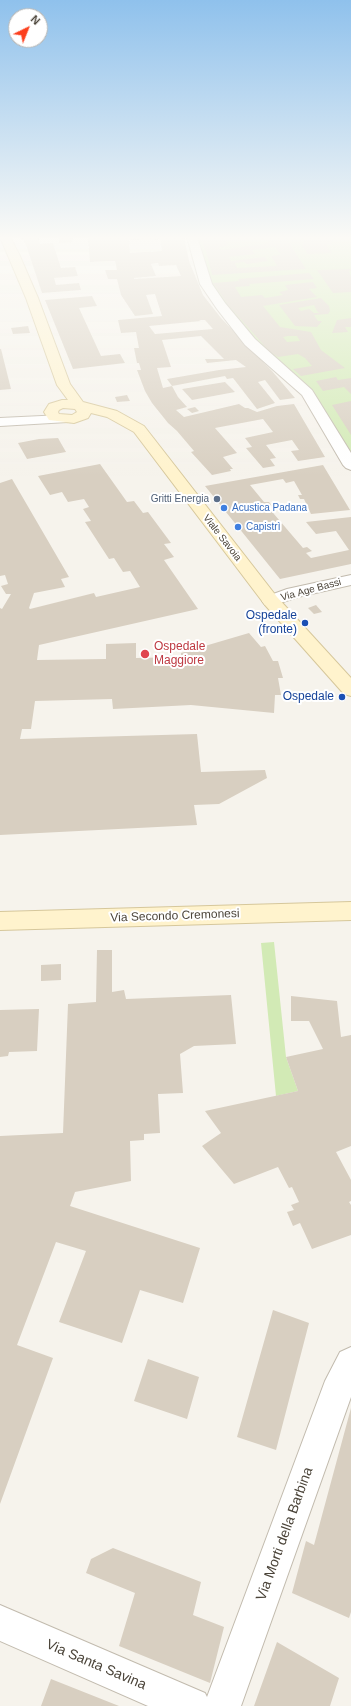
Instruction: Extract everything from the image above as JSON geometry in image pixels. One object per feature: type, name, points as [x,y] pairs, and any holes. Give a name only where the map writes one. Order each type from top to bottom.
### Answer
[{"type":"street","points":[[39,317],[64,385],[73,396],[74,413]]},
{"type":"street","points":[[230,317],[250,342],[307,393],[351,465]]},
{"type":"street","points":[[64,385],[51,414],[54,417],[74,413]]},
{"type":"street","name":"Viale Savoia","points":[[55,408],[68,404],[74,413],[126,421],[139,429],[271,601],[351,690]]},
{"type":"street","points":[[3,422],[55,408]]},
{"type":"street","points":[[3,422],[74,413]]},
{"type":"street","name":"Via Age Bassi","points":[[271,601],[293,593],[351,580]]},
{"type":"street","name":"Via Secondo Cremonesi","points":[[0,921],[351,911]]},
{"type":"street","name":"Via Morti della Barbina","points":[[222,1706],[341,1381],[351,1363]]},
{"type":"street","name":"Via Santa Savina","points":[[0,1623],[192,1706]]},
{"type":"green space","points":[[234,317],[351,317],[351,454],[314,394],[254,341]]},
{"type":"green space","points":[[274,942],[286,1057],[298,1091],[276,1096],[261,943]]},
{"type":"building","points":[[52,317],[83,317],[101,356],[120,354],[125,363],[73,369]]},
{"type":"building","points":[[155,317],[220,317],[272,371],[295,398],[280,400],[265,380],[258,382],[275,403],[257,409],[233,378],[227,379],[225,376],[172,386],[178,397],[187,407],[176,410],[184,417],[239,404],[245,408],[257,412],[277,406],[294,404],[325,457],[298,461],[291,451],[299,450],[292,440],[266,445],[276,458],[270,459],[275,466],[263,468],[246,448],[252,447],[245,438],[273,432],[263,419],[215,428],[237,453],[223,457],[233,469],[230,469],[231,471],[212,475],[191,452],[194,451],[152,403],[145,391],[137,370],[141,370],[139,363],[137,363],[134,348],[139,348],[136,332],[121,333],[118,320]],"holes":[[[199,320],[205,320],[213,329],[155,334],[149,326],[201,321]],[[201,336],[224,359],[205,359],[207,363],[236,360],[246,367],[167,379],[172,386],[163,388],[157,368],[171,367],[162,340]]]},
{"type":"building","points":[[238,317],[272,317],[280,327],[311,332],[321,350],[345,368],[301,376],[293,369],[312,366],[305,358],[298,354],[278,357],[269,351]],"holes":[[[297,336],[300,341],[287,342],[283,337]]]},
{"type":"building","points":[[288,317],[315,317],[318,321],[322,321],[317,327],[295,326]]},
{"type":"building","points":[[351,318],[351,327],[345,327],[348,332],[332,333],[337,320]]},
{"type":"building","points":[[28,326],[30,333],[13,334],[11,328]]},
{"type":"building","points":[[1,349],[11,389],[0,390]]},
{"type":"building","points":[[336,377],[338,380],[351,378],[351,394],[344,387],[323,391],[316,381]]},
{"type":"building","points":[[225,382],[235,392],[192,400],[182,389]]},
{"type":"building","points":[[127,395],[130,401],[117,402],[115,397]]},
{"type":"building","points":[[351,401],[351,435],[332,405]]},
{"type":"building","points":[[195,407],[199,411],[192,413],[187,409]]},
{"type":"building","points":[[58,438],[66,452],[27,459],[18,443],[39,439]]},
{"type":"building","points":[[100,464],[127,502],[134,501],[143,513],[148,512],[171,543],[164,544],[174,557],[164,560],[198,609],[39,645],[37,660],[106,659],[106,644],[136,643],[136,658],[181,657],[181,653],[249,633],[261,647],[265,646],[273,661],[278,661],[283,678],[278,678],[281,695],[275,695],[274,713],[191,705],[113,709],[112,699],[35,701],[31,729],[22,729],[20,739],[197,734],[201,772],[265,770],[267,778],[219,804],[194,805],[197,825],[0,835],[0,608],[2,609],[11,594],[6,594],[1,586],[8,584],[5,575],[0,576],[0,483],[12,479],[69,577],[61,579],[65,587],[34,593],[29,608],[94,593],[96,597],[140,587],[130,571],[123,572],[114,558],[109,559],[85,522],[91,521],[83,509],[89,507],[84,499],[68,502],[62,492],[50,495],[38,476]]},
{"type":"building","points":[[323,465],[350,510],[311,514],[304,499],[300,499],[298,495],[302,495],[294,481],[286,483],[283,479],[250,485],[264,502],[269,502],[272,506],[268,507],[303,548],[307,547],[312,551],[306,553],[311,558],[349,550],[336,531],[316,534],[306,522],[351,517],[351,564],[280,579],[205,486]]},
{"type":"building","points":[[316,605],[322,612],[314,614],[308,608]]},
{"type":"building","points":[[97,950],[112,950],[112,992],[124,990],[126,999],[231,995],[236,1044],[194,1046],[180,1054],[183,1093],[158,1094],[160,1133],[144,1134],[144,1140],[130,1141],[131,1181],[75,1192],[70,1206],[200,1248],[183,1303],[140,1290],[122,1343],[59,1322],[86,1251],[56,1242],[17,1345],[53,1358],[0,1504],[0,1136],[63,1133],[68,1004],[96,1002]]},
{"type":"building","points":[[61,964],[61,980],[41,981],[41,965]]},
{"type":"building","points":[[291,996],[337,1001],[341,1037],[351,1035],[351,1146],[336,1152],[351,1180],[351,1201],[349,1202],[351,1205],[351,1235],[312,1249],[300,1223],[293,1226],[287,1212],[294,1210],[291,1205],[299,1202],[292,1187],[289,1188],[278,1167],[234,1184],[202,1146],[221,1133],[205,1111],[298,1091],[286,1057],[323,1049],[309,1021],[291,1021]]},
{"type":"building","points":[[39,1009],[37,1051],[9,1052],[8,1056],[0,1057],[0,1010]]},
{"type":"building","points":[[273,1310],[309,1323],[276,1450],[237,1437]]},
{"type":"building","points":[[148,1359],[199,1377],[187,1419],[134,1401]]},
{"type":"building","points":[[351,1408],[351,1612],[349,1618],[292,1593],[306,1541],[314,1545]]},
{"type":"building","points":[[113,1548],[201,1582],[193,1615],[224,1627],[210,1683],[119,1646],[135,1593],[86,1573],[91,1559]]},
{"type":"building","points":[[277,1642],[339,1678],[330,1706],[254,1706]]},
{"type":"building","points":[[51,1679],[114,1704],[119,1706],[41,1706]]},
{"type":"place","name":"Gritti Energia","points":[[217,499]]},
{"type":"place","name":"Acustica Padana","points":[[224,508]]},
{"type":"place","name":"Capistrì","points":[[238,527]]},
{"type":"place","name":"Ospedale (fronte)","points":[[305,623]]},
{"type":"place","name":"Ospedale Maggiore","points":[[145,654]]},
{"type":"place","name":"Ospedale","points":[[342,697]]}]
